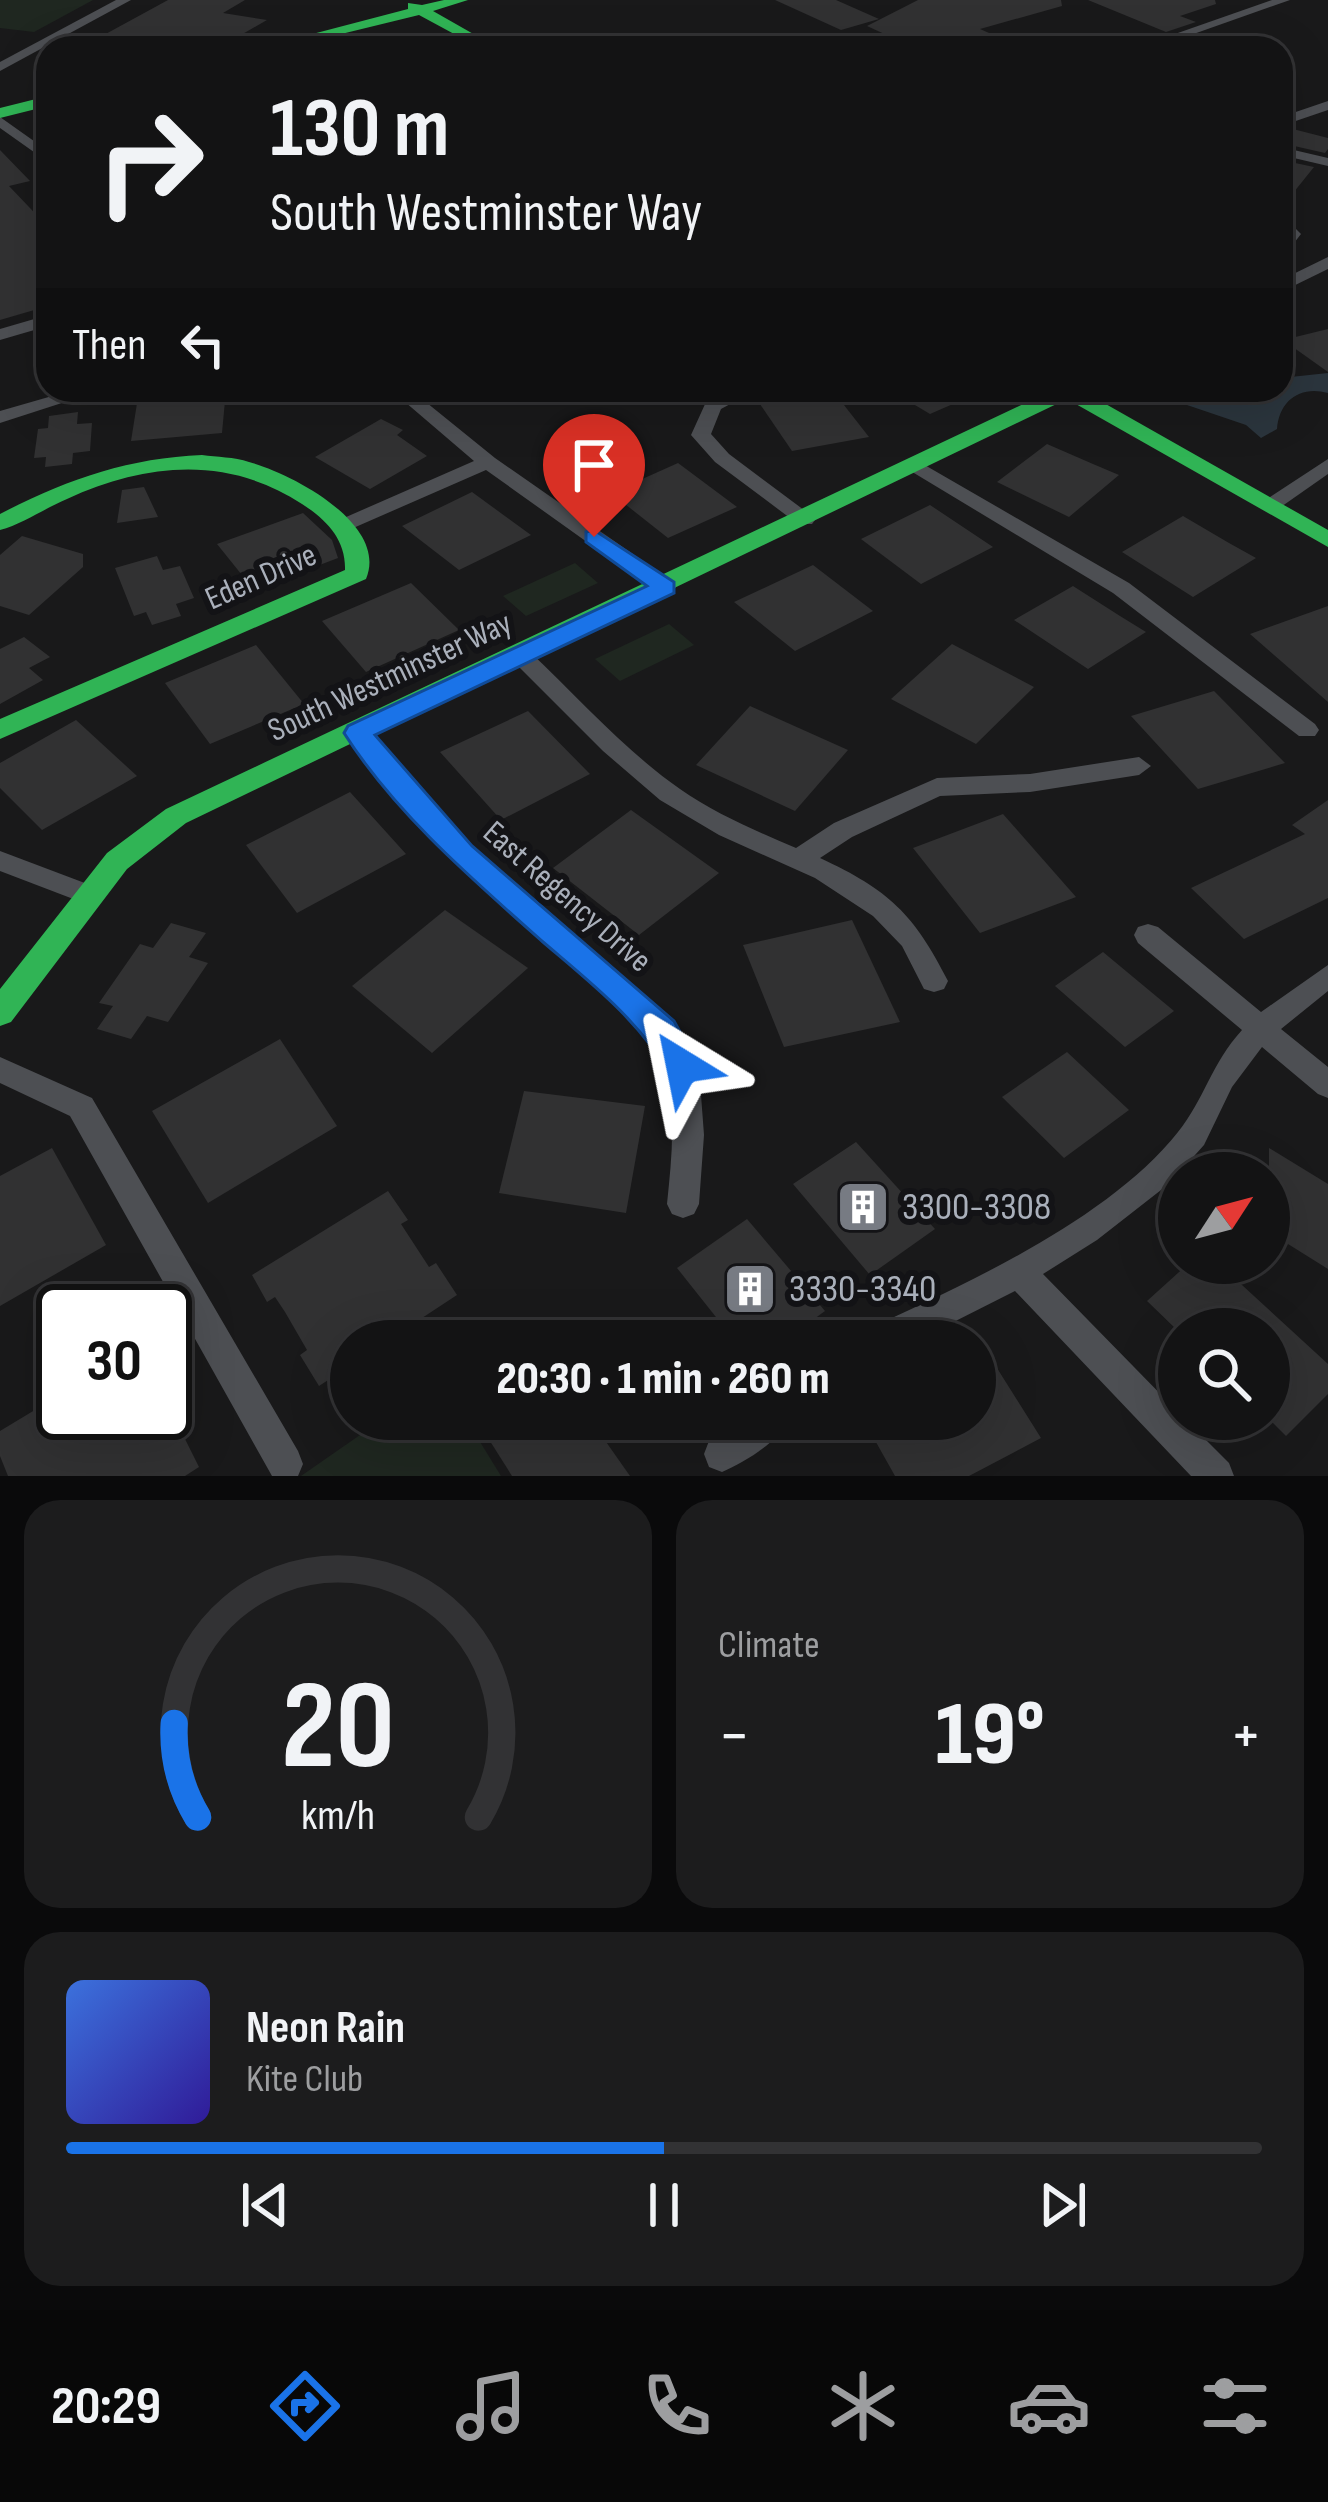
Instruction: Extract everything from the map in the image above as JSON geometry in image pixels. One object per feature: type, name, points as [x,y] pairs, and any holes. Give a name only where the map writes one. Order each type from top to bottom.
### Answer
[{"type":"street","points":[[58,36],[125,0]]},
{"type":"street","points":[[306,36],[411,5],[461,0]]},
{"type":"street","points":[[1177,36],[1284,0]]},
{"type":"street","points":[[411,5],[468,36]]},
{"type":"street","points":[[0,67],[36,48]]},
{"type":"street","points":[[0,117],[36,105]]},
{"type":"street","points":[[1293,118],[1328,105]]},
{"type":"street","points":[[0,117],[36,148]]},
{"type":"street","points":[[1293,154],[1328,161]]},
{"type":"street","points":[[1293,281],[1328,262]]},
{"type":"street","points":[[0,335],[36,324]]},
{"type":"street","points":[[0,417],[52,402]]},
{"type":"street","points":[[415,402],[488,462],[665,587]]},
{"type":"street","points":[[721,402],[712,406],[701,434],[722,458],[805,520]]},
{"type":"street","name":"South Westminster Way","points":[[0,1013],[89,895],[133,846],[176,816],[665,587],[1045,402]]},
{"type":"street","points":[[1087,402],[1328,539]]},
{"type":"street","points":[[0,523],[65,489],[120,469],[167,462],[260,468],[284,479],[344,525]]},
{"type":"street","name":"Eden Drive","points":[[0,730],[357,574],[360,560],[344,525],[488,462]]},
{"type":"street","points":[[1271,506],[1328,465]]},
{"type":"street","points":[[916,466],[1121,588],[1307,730]]},
{"type":"street","points":[[520,656],[671,796],[743,834],[802,857],[908,933],[934,982]]},
{"type":"street","name":"East Regency Drive","points":[[358,733],[462,854],[662,1030],[682,1066],[691,1108],[683,1204]]},
{"type":"street","points":[[802,857],[843,830],[937,787],[1030,783],[1139,766]]},
{"type":"street","points":[[0,861],[89,895]]},
{"type":"street","points":[[1148,934],[1328,1084]]},
{"type":"street","points":[[925,1320],[1017,1270],[1133,1196],[1190,1140],[1224,1074],[1260,1029],[1328,976]]},
{"type":"street","points":[[0,1069],[81,1107],[285,1464]]},
{"type":"street","points":[[1017,1270],[1216,1476]]},
{"type":"street","points":[[722,1454],[742,1440]]},
{"type":"shaded area","points":[[0,0],[93,0],[34,32],[0,28]]},
{"type":"shaded area","points":[[1328,373],[1328,393],[1308,391],[1293,398],[1293,377]]},
{"type":"shaded area","points":[[1184,402],[1288,402],[1277,429],[1261,438],[1246,425]]},
{"type":"shaded area","points":[[575,563],[598,583],[526,616],[503,596]]},
{"type":"shaded area","points":[[669,624],[694,645],[620,681],[595,659]]},
{"type":"shaded area","points":[[353,1440],[479,1440],[501,1476],[301,1476]]},
{"type":"building","points":[[168,0],[245,0],[223,13],[267,20],[239,36],[102,36]]},
{"type":"building","points":[[775,0],[836,0],[879,19],[841,30]]},
{"type":"building","points":[[918,0],[1061,0],[1062,6],[980,29],[996,36],[889,36],[867,26]]},
{"type":"building","points":[[1088,0],[1215,0],[1216,4],[1180,16],[1196,22],[1166,32]]},
{"type":"building","points":[[1293,129],[1328,138],[1325,153],[1293,146]]},
{"type":"building","points":[[0,150],[30,181],[9,186],[36,214],[36,310],[0,320]]},
{"type":"building","points":[[1293,163],[1314,167],[1293,193]]},
{"type":"building","points":[[1328,329],[1328,372],[1293,347],[1293,338]]},
{"type":"building","points":[[137,402],[225,402],[222,433],[131,441]]},
{"type":"building","points":[[842,402],[869,437],[792,451],[760,404]]},
{"type":"building","points":[[910,402],[958,402],[930,414]]},
{"type":"building","points":[[78,412],[77,424],[92,423],[90,451],[73,453],[72,464],[45,467],[46,457],[34,458],[38,429],[48,428],[49,416]]},
{"type":"building","points":[[381,419],[403,430],[397,435],[427,456],[370,489],[315,457]]},
{"type":"building","points":[[1047,444],[1119,475],[1069,517],[997,482]]},
{"type":"building","points":[[678,463],[737,507],[668,538],[611,493]]},
{"type":"building","points":[[144,487],[158,517],[117,523],[122,490]]},
{"type":"building","points":[[472,492],[531,535],[459,570],[402,526]]},
{"type":"building","points":[[930,505],[993,547],[921,584],[861,539]]},
{"type":"building","points":[[303,513],[332,540],[338,558],[254,590],[217,544]]},
{"type":"building","points":[[1183,516],[1256,558],[1193,597],[1122,552]]},
{"type":"building","points":[[22,536],[83,554],[83,567],[29,615],[0,606],[0,555]]},
{"type":"building","points":[[157,556],[163,570],[180,566],[194,598],[176,604],[181,616],[152,625],[146,612],[134,616],[115,568]]},
{"type":"building","points":[[813,565],[873,611],[795,651],[734,602]]},
{"type":"building","points":[[411,583],[459,630],[366,672],[322,621]]},
{"type":"building","points":[[1073,586],[1146,632],[1088,669],[1014,620]]},
{"type":"building","points":[[1328,606],[1328,702],[1250,634]]},
{"type":"building","points":[[24,637],[50,657],[29,668],[43,680],[0,704],[0,649]]},
{"type":"building","points":[[952,644],[1034,687],[976,744],[891,699]]},
{"type":"building","points":[[256,645],[304,704],[210,744],[165,683]]},
{"type":"building","points":[[1214,691],[1285,763],[1198,789],[1131,716]]},
{"type":"building","points":[[750,706],[848,750],[795,811],[696,765]]},
{"type":"building","points":[[528,711],[590,774],[501,820],[440,752]]},
{"type":"building","points":[[76,720],[137,776],[42,830],[0,788],[0,763]]},
{"type":"building","points":[[350,792],[406,854],[297,913],[246,845]]},
{"type":"building","points":[[1328,800],[1328,898],[1244,939],[1191,888],[1305,834],[1292,825]]},
{"type":"building","points":[[631,810],[719,873],[639,935],[553,868]]},
{"type":"building","points":[[1003,814],[1076,897],[980,933],[913,848]]},
{"type":"building","points":[[445,910],[528,968],[432,1053],[352,986]]},
{"type":"building","points":[[852,920],[900,1022],[784,1047],[743,945]]},
{"type":"building","points":[[171,923],[206,933],[189,957],[208,963],[168,1022],[147,1016],[131,1039],[97,1029],[113,1006],[99,1003],[140,944],[153,948]]},
{"type":"building","points":[[1103,952],[1174,1011],[1125,1047],[1055,986]]},
{"type":"building","points":[[280,1039],[337,1126],[208,1203],[152,1111]]},
{"type":"building","points":[[1067,1052],[1129,1110],[1064,1158],[1002,1097]]},
{"type":"building","points":[[524,1091],[645,1106],[626,1213],[499,1193]]},
{"type":"building","name":"3300-3308","points":[[856,1142],[935,1229],[870,1275],[793,1184]]},
{"type":"building","points":[[52,1148],[106,1245],[0,1306],[0,1176]]},
{"type":"building","points":[[1290,1161],[1328,1184],[1328,1269],[1290,1245]]},
{"type":"building","points":[[388,1191],[408,1220],[401,1224],[429,1267],[436,1263],[457,1295],[419,1320],[330,1320],[330,1379],[319,1386],[300,1355],[307,1350],[285,1312],[275,1297],[267,1302],[252,1275]]},
{"type":"building","name":"3330-3340","points":[[747,1219],[825,1311],[813,1320],[718,1320],[677,1268]]},
{"type":"building","points":[[1166,1284],[1241,1284],[1267,1308],[1158,1308],[1158,1312],[1147,1301]]},
{"type":"building","points":[[1290,1329],[1328,1364],[1328,1394],[1290,1432]]},
{"type":"building","points":[[996,1366],[1041,1438],[969,1476],[895,1476],[875,1440],[996,1440]]},
{"type":"building","points":[[36,1409],[36,1440],[186,1440],[199,1467],[185,1476],[8,1476],[0,1456],[0,1431]]},
{"type":"building","points":[[489,1440],[605,1440],[630,1476],[512,1476]]},
{"type":"traffic: fast","points":[[315,36],[461,0]]},
{"type":"traffic: fast","points":[[413,6],[469,36]]},
{"type":"traffic: fast","points":[[0,113],[36,104]]},
{"type":"traffic: fast","points":[[0,1013],[117,861],[176,816],[1045,402]]},
{"type":"traffic: fast","points":[[1087,402],[1328,540]]},
{"type":"traffic: fast","points":[[0,523],[78,485],[119,472],[202,461],[242,467],[282,481],[319,505],[348,535],[357,563],[357,574],[0,730]]},
{"type":"place","name":"3300-3308","points":[[863,1207]]},
{"type":"place","name":"3330-3340","points":[[750,1289]]},
{"type":"route","points":[[594,537],[665,587],[358,733],[462,854],[662,1030],[682,1066]]}]
